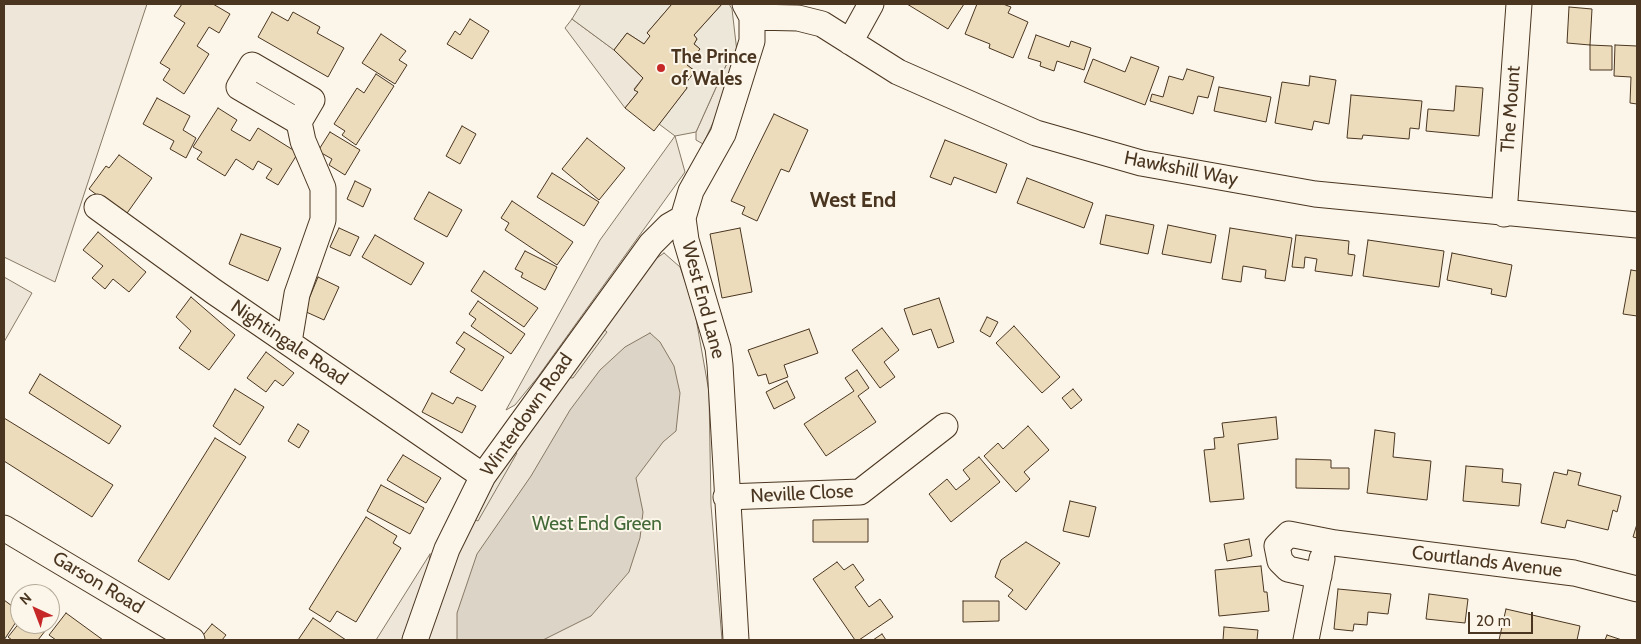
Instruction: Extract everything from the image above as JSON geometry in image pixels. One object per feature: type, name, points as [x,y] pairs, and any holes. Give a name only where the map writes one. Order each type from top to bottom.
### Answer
[{"type":"street","points":[[850,42],[871,4]]},
{"type":"street","name":"The Mount","points":[[1504,214],[1518,4]]},
{"type":"street","name":"Hawkshill Way","points":[[749,10],[822,24],[898,72],[1036,132],[1142,164],[1315,194],[1504,214],[1637,225]]},
{"type":"street","name":"West End Lane","points":[[736,640],[726,498],[724,406],[718,348],[686,240],[683,218],[691,191],[723,134],[734,103],[752,41],[749,10]]},
{"type":"street","points":[[289,342],[297,294],[324,220],[323,188],[303,141],[299,122]]},
{"type":"street","name":"Nightingale Road","points":[[98,207],[483,476]]},
{"type":"street","name":"Winterdown Road","points":[[415,640],[447,549],[483,476],[651,244],[669,226],[683,218]]},
{"type":"street","name":"Neville Close","points":[[726,498],[860,492],[945,426]]},
{"type":"street","name":"Garson Road","points":[[4,528],[192,640]]},
{"type":"street","name":"Courtlands Avenue","points":[[1318,576],[1288,569],[1280,561],[1277,546],[1289,534],[1335,543],[1574,573],[1637,589]]},
{"type":"street","points":[[1306,640],[1322,557],[1335,543]]},
{"type":"green space","points":[[4,4],[147,4],[55,282],[4,257]]},
{"type":"green space","points":[[572,19],[614,50],[643,78],[634,89],[638,92],[625,108],[565,28]]},
{"type":"green space","points":[[732,52],[737,52],[728,91],[703,144],[696,140],[696,132]]},
{"type":"green space","points":[[675,136],[685,172],[537,378],[515,405],[506,410],[600,240]]},
{"type":"green space","name":"West End Green","points":[[664,253],[680,267],[694,307],[709,392],[711,505],[722,640],[423,640],[485,481],[647,265]]},
{"type":"green space","points":[[4,277],[32,293],[4,342]]},
{"type":"green space","points":[[430,554],[429,569],[403,640],[376,640]]},
{"type":"shaded area","points":[[581,4],[672,4],[647,33],[650,36],[644,44],[627,33],[614,50],[572,19]]},
{"type":"shaded area","points":[[722,4],[729,4],[732,9],[737,52],[732,52],[696,132],[675,136],[659,124],[687,88],[685,84],[695,71],[687,65],[700,49],[694,44],[697,39],[694,35]]},
{"type":"shaded area","points":[[601,327],[607,332],[573,378],[563,377]]},
{"type":"shaded area","points":[[650,333],[660,342],[674,366],[680,393],[676,431],[663,442],[636,478],[643,512],[640,538],[629,572],[591,616],[543,640],[457,640],[457,613],[477,554],[531,476],[570,410],[600,370],[625,347]]},
{"type":"shaded area","points":[[510,448],[517,453],[478,521],[471,518]]},
{"type":"building","points":[[182,4],[213,4],[230,14],[219,33],[209,27],[197,46],[209,54],[184,94],[163,80],[170,69],[160,63],[185,23],[174,16]]},
{"type":"building","name":"The Prince of Wales","points":[[672,4],[722,4],[694,35],[697,39],[694,44],[700,49],[687,65],[695,71],[685,84],[687,88],[654,131],[625,108],[638,92],[634,90],[643,78],[614,50],[627,33],[644,44],[650,36],[647,33]]},
{"type":"building","points":[[907,4],[964,4],[948,29]]},
{"type":"building","points":[[977,4],[1003,4],[1011,7],[1008,13],[1028,22],[1013,58],[989,48],[990,44],[965,34]]},
{"type":"building","points":[[1569,7],[1592,9],[1590,45],[1567,43]]},
{"type":"building","points":[[272,12],[288,21],[293,12],[320,27],[317,33],[344,48],[328,77],[258,37]]},
{"type":"building","points":[[470,19],[489,31],[472,59],[447,44],[455,31],[460,35]]},
{"type":"building","points":[[381,34],[406,51],[399,60],[407,65],[395,84],[362,63]]},
{"type":"building","points":[[1036,35],[1069,47],[1071,41],[1091,48],[1084,70],[1057,61],[1054,71],[1040,66],[1041,62],[1028,58]]},
{"type":"building","points":[[1590,45],[1612,46],[1612,70],[1590,70]]},
{"type":"building","points":[[1615,45],[1637,46],[1637,104],[1630,103],[1631,77],[1614,76]]},
{"type":"building","points":[[1131,57],[1159,67],[1145,105],[1084,82],[1093,59],[1125,72]]},
{"type":"building","points":[[1187,69],[1214,77],[1208,98],[1198,96],[1193,114],[1150,101],[1152,94],[1163,97],[1169,76],[1183,80]]},
{"type":"building","points":[[376,74],[394,86],[356,145],[342,135],[345,131],[334,124],[357,88],[364,93]]},
{"type":"building","points":[[1310,76],[1336,80],[1329,124],[1314,121],[1312,130],[1275,123],[1282,82],[1309,86]]},
{"type":"building","points":[[1456,86],[1483,88],[1479,136],[1426,131],[1428,109],[1454,111]]},
{"type":"building","points":[[1219,87],[1271,97],[1266,122],[1214,111]]},
{"type":"building","points":[[1351,95],[1422,101],[1419,129],[1410,128],[1409,139],[1363,135],[1362,139],[1347,138]]},
{"type":"building","points":[[157,98],[190,116],[183,130],[196,138],[186,158],[170,149],[174,141],[143,124]]},
{"type":"building","points":[[218,108],[237,120],[231,130],[250,141],[258,128],[298,153],[278,185],[266,178],[272,169],[258,161],[253,170],[236,159],[225,176],[197,159],[202,152],[193,147]]},
{"type":"building","points":[[774,114],[808,130],[789,172],[781,169],[757,221],[742,214],[745,207],[731,201]]},
{"type":"building","points":[[462,126],[476,134],[460,164],[446,156]]},
{"type":"building","points":[[330,132],[360,150],[345,175],[329,165],[332,159],[318,151]]},
{"type":"building","points":[[587,138],[625,168],[599,200],[562,169]]},
{"type":"building","points":[[945,140],[1007,164],[996,193],[954,177],[951,185],[930,177]]},
{"type":"building","points":[[119,155],[152,178],[125,216],[89,189],[106,166],[109,168]]},
{"type":"building","points":[[552,173],[599,202],[584,226],[537,197]]},
{"type":"building","points":[[1027,178],[1093,203],[1084,228],[1017,203]]},
{"type":"building","points":[[355,181],[371,189],[363,207],[347,199]]},
{"type":"building","points":[[429,192],[462,210],[447,237],[414,219]]},
{"type":"building","points":[[512,201],[573,242],[557,265],[505,230],[509,223],[501,218]]},
{"type":"building","points":[[1106,215],[1154,225],[1148,254],[1100,244]]},
{"type":"building","points":[[1168,225],[1216,235],[1211,263],[1162,254]]},
{"type":"building","points":[[339,228],[359,237],[350,256],[330,247]]},
{"type":"building","points":[[740,228],[752,292],[722,298],[710,234]]},
{"type":"building","points":[[1230,228],[1292,238],[1285,281],[1265,278],[1266,270],[1243,266],[1241,282],[1222,279]]},
{"type":"building","points":[[98,232],[146,272],[129,292],[113,279],[105,289],[92,278],[103,266],[83,250]]},
{"type":"building","points":[[241,234],[281,248],[268,281],[229,264]]},
{"type":"building","points":[[375,235],[424,263],[411,285],[362,257]]},
{"type":"building","points":[[1296,235],[1349,241],[1348,254],[1355,255],[1352,276],[1315,271],[1317,259],[1305,257],[1304,268],[1292,267]]},
{"type":"building","points":[[1368,240],[1444,251],[1439,287],[1363,276]]},
{"type":"building","points":[[525,251],[557,267],[545,290],[521,277],[523,273],[515,269]]},
{"type":"building","points":[[1452,253],[1512,265],[1506,297],[1491,294],[1492,289],[1447,280]]},
{"type":"building","points":[[1631,270],[1637,271],[1637,316],[1623,314]]},
{"type":"building","points":[[484,271],[538,308],[524,327],[471,291]]},
{"type":"building","points":[[318,277],[339,287],[324,320],[304,311]]},
{"type":"building","points":[[191,297],[235,335],[209,370],[179,348],[191,331],[176,317]]},
{"type":"building","points":[[939,298],[954,342],[938,348],[931,329],[913,335],[904,309]]},
{"type":"building","points":[[478,301],[525,334],[511,354],[471,326],[476,319],[469,314]]},
{"type":"building","points":[[987,317],[998,322],[990,337],[980,331]]},
{"type":"building","points":[[1014,326],[1060,377],[1042,393],[996,343]]},
{"type":"building","points":[[882,328],[899,350],[884,362],[895,377],[880,388],[852,350]]},
{"type":"building","points":[[809,329],[818,353],[784,365],[788,377],[769,384],[766,374],[758,376],[748,350]]},
{"type":"building","points":[[464,332],[504,357],[482,391],[450,372],[465,349],[456,343]]},
{"type":"building","points":[[266,352],[294,373],[283,386],[275,380],[266,392],[247,378]]},
{"type":"building","points":[[857,370],[869,388],[858,396],[876,422],[826,456],[804,424],[854,391],[845,378]]},
{"type":"building","points":[[40,374],[121,426],[109,444],[29,393]]},
{"type":"building","points":[[787,381],[795,398],[774,409],[766,392]]},
{"type":"building","points":[[235,389],[264,407],[240,445],[213,426]]},
{"type":"building","points":[[1073,389],[1082,400],[1071,409],[1062,398]]},
{"type":"building","points":[[432,393],[453,404],[457,397],[476,406],[462,433],[422,412]]},
{"type":"building","points":[[1276,417],[1278,439],[1238,444],[1244,499],[1210,502],[1204,450],[1215,449],[1214,438],[1224,437],[1222,423]]},
{"type":"building","points":[[4,418],[113,485],[92,517],[4,461]]},
{"type":"building","points":[[298,424],[309,431],[299,448],[288,441]]},
{"type":"building","points":[[1028,426],[1049,450],[1024,472],[1030,479],[1016,492],[984,456],[998,443],[1003,449]]},
{"type":"building","points":[[1375,430],[1395,433],[1393,457],[1431,461],[1427,500],[1367,493]]},
{"type":"building","points":[[215,438],[246,457],[169,580],[138,561]]},
{"type":"building","points":[[403,455],[441,478],[426,503],[387,480]]},
{"type":"building","points":[[979,457],[1000,482],[951,522],[929,494],[947,479],[956,490],[970,479],[963,470]]},
{"type":"building","points":[[1296,459],[1331,460],[1331,468],[1349,468],[1349,489],[1296,488]]},
{"type":"building","points":[[1466,466],[1503,469],[1502,482],[1521,484],[1519,506],[1463,501]]},
{"type":"building","points":[[1568,470],[1581,473],[1578,485],[1621,496],[1617,512],[1613,510],[1608,530],[1567,520],[1565,528],[1541,523],[1554,472],[1567,475]]},
{"type":"building","points":[[381,485],[424,508],[410,534],[367,511]]},
{"type":"building","points":[[1070,501],[1096,507],[1089,537],[1063,531]]},
{"type":"building","points":[[366,517],[397,536],[393,543],[401,548],[356,622],[337,611],[330,622],[309,609]]},
{"type":"building","points":[[868,519],[868,542],[813,542],[813,520]]},
{"type":"building","points":[[1637,524],[1637,538],[1633,537]]},
{"type":"building","points":[[1249,539],[1252,556],[1227,561],[1224,544]]},
{"type":"building","points":[[1026,542],[1060,563],[1026,610],[1008,596],[1013,590],[995,577],[1001,560]]},
{"type":"building","points":[[837,562],[844,570],[853,564],[864,580],[855,587],[869,607],[880,599],[893,617],[859,640],[855,640],[813,579]]},
{"type":"building","points":[[1261,566],[1264,592],[1267,592],[1269,611],[1219,616],[1215,570]]},
{"type":"building","points":[[1338,589],[1391,594],[1388,614],[1368,612],[1367,625],[1354,624],[1353,631],[1334,629]]},
{"type":"building","points":[[1429,594],[1468,599],[1465,623],[1426,619]]},
{"type":"building","points":[[4,600],[10,604],[10,631],[4,640]]},
{"type":"building","points":[[963,601],[999,601],[999,621],[963,622]]},
{"type":"building","points":[[1506,609],[1580,626],[1577,640],[1499,640]]},
{"type":"building","points":[[66,613],[103,640],[56,640],[49,635],[60,634],[60,621]]},
{"type":"building","points":[[313,618],[346,640],[298,640]]},
{"type":"building","points":[[212,624],[226,635],[222,640],[200,639]]},
{"type":"building","points":[[1224,627],[1258,630],[1257,640],[1223,640]]},
{"type":"building","points":[[10,634],[43,634],[38,640],[12,640],[8,637]]},
{"type":"building","points":[[882,634],[886,640],[873,640]]},
{"type":"building","points":[[1607,635],[1622,640],[1605,640]]},
{"type":"place","name":"The Prince of Wales","points":[[661,68]]},
{"type":"district","name":"West End","points":[[853,201]]}]
